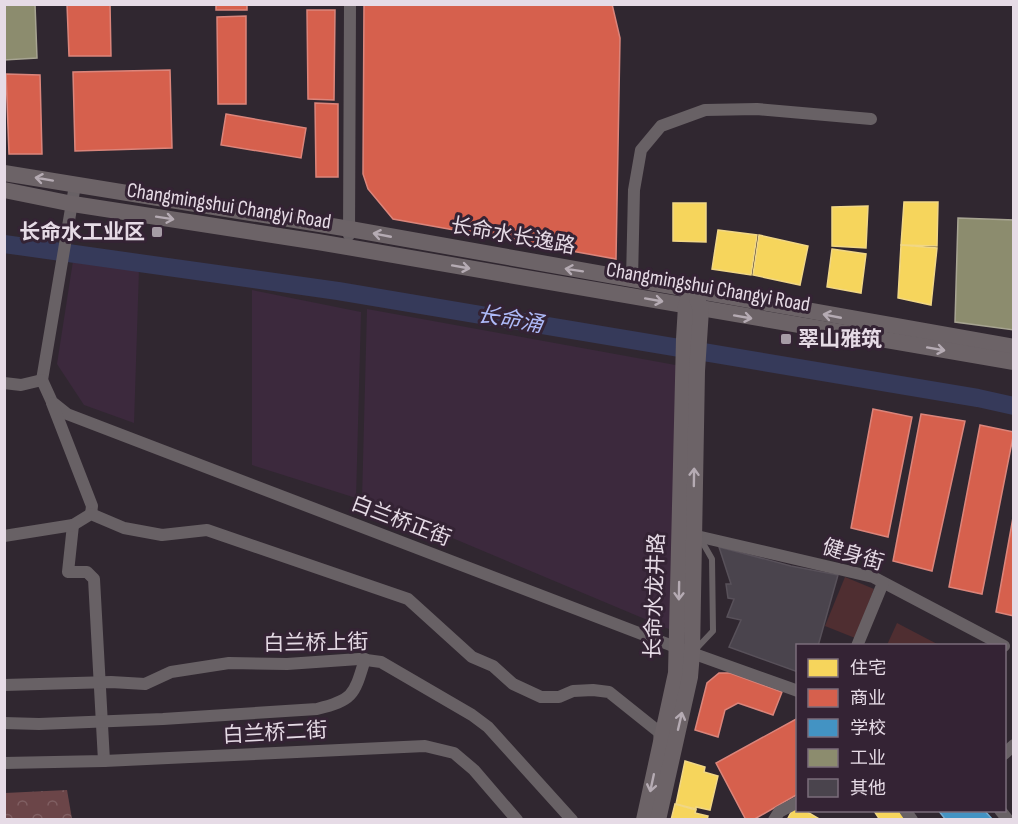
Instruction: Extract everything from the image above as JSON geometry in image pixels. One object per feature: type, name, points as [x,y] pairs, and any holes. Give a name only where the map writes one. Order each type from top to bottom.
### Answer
[{"type":"street","points":[[347,248],[350,229],[350,4]]},
{"type":"street","points":[[633,280],[634,190],[641,150],[661,126],[705,110],[768,109],[871,119]]},
{"type":"street","name":"长命水长逸路","points":[[4,172],[350,229],[1014,348]]},
{"type":"street","points":[[75,185],[42,380],[92,506],[91,514]]},
{"type":"street","name":"Changmingshui Changyi Road","points":[[4,190],[73,204],[347,248],[1014,362]]},
{"type":"street","points":[[692,289],[693,308]]},
{"type":"street","name":"长命水龙井路","points":[[658,819],[690,676],[685,650],[691,535],[690,371],[693,308]]},
{"type":"street","points":[[4,383],[21,385],[42,380]]},
{"type":"street","name":"白兰桥正街","points":[[52,402],[67,414],[685,650],[794,688]]},
{"type":"street","points":[[4,536],[73,525],[91,514]]},
{"type":"street","points":[[91,514],[124,528],[162,535],[207,531],[408,599],[472,657],[494,666],[513,684],[541,697],[559,697],[573,691],[609,692],[659,732],[660,746]]},
{"type":"street","points":[[73,525],[68,572],[87,572],[94,579],[104,761]]},
{"type":"street","name":"健身街","points":[[691,535],[873,577],[1000,644]]},
{"type":"street","points":[[857,644],[883,583]]},
{"type":"street","name":"长命水龙井路","points":[[644,819],[676,673],[685,650]]},
{"type":"street","points":[[4,723],[39,724],[163,719],[316,709],[341,703],[353,692],[365,659]]},
{"type":"street","name":"白兰桥上街","points":[[4,684],[145,684],[171,672],[229,663],[288,664],[365,659],[381,662],[472,715],[488,727],[572,819]]},
{"type":"street","name":"白兰桥二街","points":[[4,763],[104,761],[425,746],[454,753],[474,770],[517,819]]},
{"type":"street","points":[[774,819],[780,812],[796,803]]},
{"type":"lane","points":[[685,650],[713,631],[712,559],[691,535]]},
{"type":"shaded area","points":[[73,261],[139,269],[134,423],[84,405],[57,364]]},
{"type":"shaded area","points":[[252,290],[361,312],[356,498],[252,465]]},
{"type":"shaded area","points":[[367,309],[681,366],[671,630],[362,500]]},
{"type":"shaded area","points":[[845,577],[874,589],[855,638],[825,626]]},
{"type":"shaded area","points":[[897,623],[937,644],[887,644]]},
{"type":"green space","points":[[67,790],[72,819],[5,819],[5,793]]},
{"type":"building: 住宅","points":[[904,202],[938,202],[937,246],[901,245]]},
{"type":"building: 住宅","points":[[673,203],[706,203],[706,242],[673,241]]},
{"type":"building: 住宅","points":[[868,206],[866,248],[832,246],[832,207]]},
{"type":"building: 住宅","points":[[718,230],[757,235],[751,275],[712,269]]},
{"type":"building: 住宅","points":[[759,235],[808,246],[800,285],[753,275]]},
{"type":"building: 住宅","points":[[901,245],[937,248],[931,305],[898,298]]},
{"type":"building: 住宅","points":[[832,249],[866,254],[861,293],[827,287]]},
{"type":"building: 住宅","points":[[685,761],[705,767],[704,772],[718,776],[710,810],[676,804]]},
{"type":"building: 住宅","points":[[675,804],[708,816],[707,820],[671,820]]},
{"type":"building: 住宅","points":[[795,805],[796,812],[807,812],[821,820],[787,820]]},
{"type":"building: 住宅","points":[[875,812],[901,812],[907,820],[880,820]]},
{"type":"building: 商业","points":[[67,4],[110,4],[111,56],[69,56]]},
{"type":"building: 商业","points":[[216,4],[247,4],[247,10],[216,10]]},
{"type":"building: 商业","points":[[364,4],[612,4],[620,38],[616,259],[393,219],[368,189],[363,174]]},
{"type":"building: 商业","points":[[307,10],[335,10],[334,100],[308,99]]},
{"type":"building: 商业","points":[[246,16],[246,104],[218,104],[217,17]]},
{"type":"building: 商业","points":[[170,70],[172,148],[75,151],[73,72]]},
{"type":"building: 商业","points":[[6,74],[40,75],[42,154],[9,154]]},
{"type":"building: 商业","points":[[315,103],[338,104],[338,177],[316,177]]},
{"type":"building: 商业","points":[[226,114],[306,128],[301,158],[221,145]]},
{"type":"building: 商业","points":[[873,409],[912,417],[888,537],[851,528]]},
{"type":"building: 商业","points":[[921,414],[965,421],[932,571],[893,561]]},
{"type":"building: 商业","points":[[980,425],[1014,432],[982,594],[949,587]]},
{"type":"building: 商业","points":[[1014,512],[1014,616],[996,612]]},
{"type":"building: 商业","points":[[719,673],[730,673],[782,692],[773,715],[738,703],[725,710],[718,737],[695,730],[707,683]]},
{"type":"building: 商业","points":[[796,719],[796,795],[753,820],[746,820],[716,763]]},
{"type":"building: 学校","points":[[940,812],[986,812],[993,820],[946,820]]},
{"type":"building: 工业","points":[[4,4],[35,4],[37,58],[4,60]]},
{"type":"building: 工业","points":[[958,218],[1014,220],[1014,330],[955,322]]},
{"type":"building: 其他","points":[[719,547],[791,566],[838,575],[819,644],[796,644],[796,671],[729,647],[741,620],[727,617],[734,599],[728,598],[726,584],[731,584]]},
{"type":"waterway","name":"长命涌","points":[[4,244],[338,291],[978,398],[1014,406]]},
{"type":"place","name":"长命水工业区","points":[[157,232]]},
{"type":"place","name":"翠山雅筑","points":[[786,339]]}]
